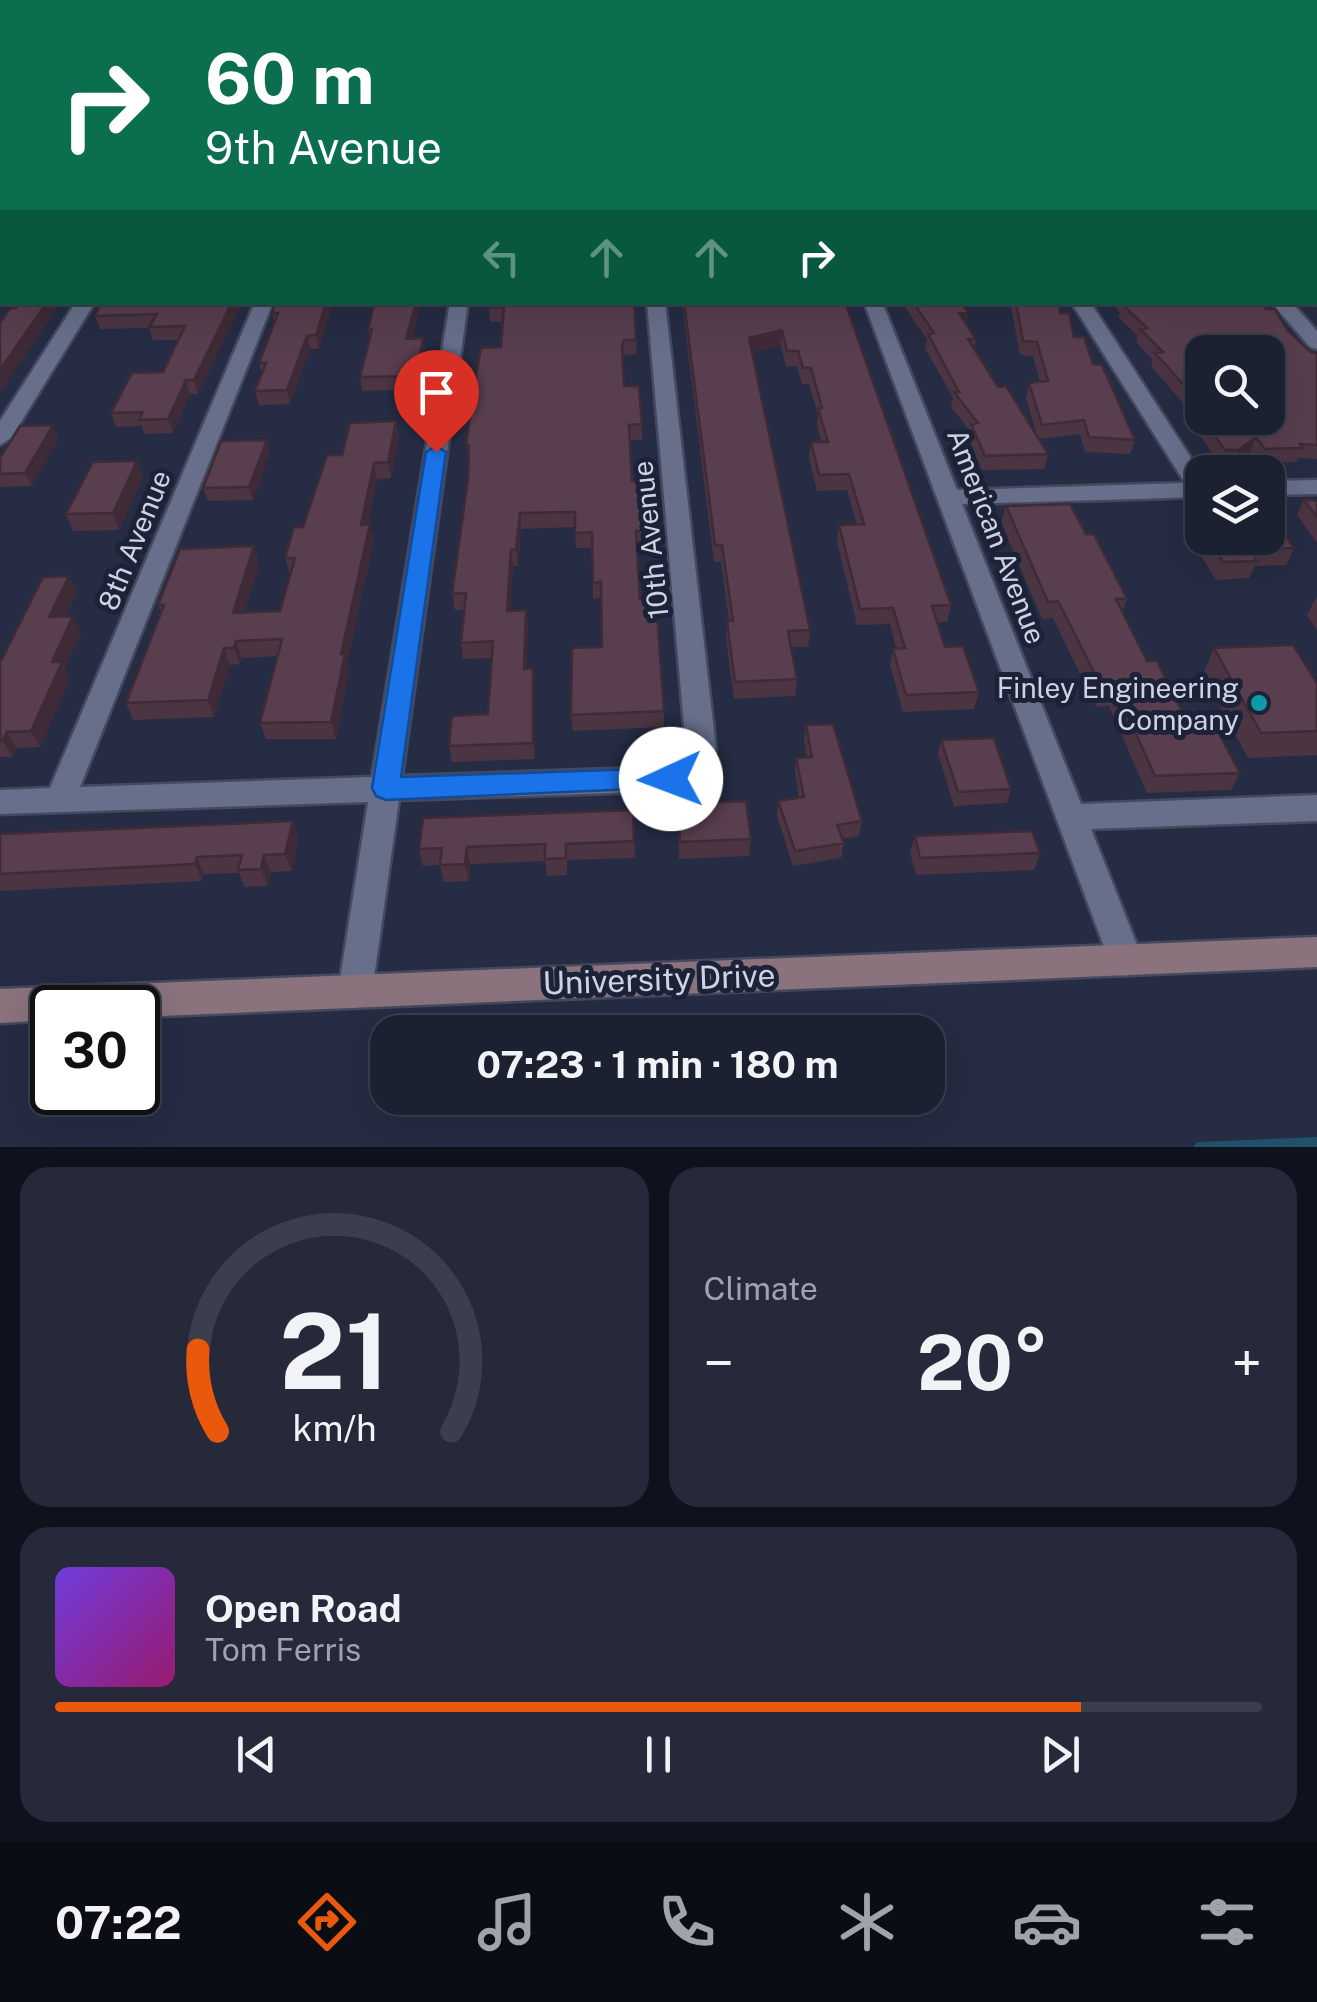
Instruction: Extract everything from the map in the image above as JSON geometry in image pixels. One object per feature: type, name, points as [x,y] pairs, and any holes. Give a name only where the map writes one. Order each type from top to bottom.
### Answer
[{"type":"main road","name":"University Drive","points":[[0,1006],[1317,952]]},
{"type":"street","points":[[0,438],[84,305]]},
{"type":"street","name":"8th Avenue","points":[[60,800],[263,305]]},
{"type":"street","points":[[355,992],[458,305]]},
{"type":"street","name":"10th Avenue","points":[[386,788],[671,779],[696,771],[701,749],[656,305]]},
{"type":"street","name":"American Avenue","points":[[873,305],[1126,960]]},
{"type":"street","points":[[1082,305],[1185,464]]},
{"type":"street","points":[[1283,305],[1317,344]]},
{"type":"street","points":[[1285,488],[1317,487]]},
{"type":"street","points":[[947,496],[1185,490]]},
{"type":"street","points":[[0,802],[386,788]]},
{"type":"street","points":[[1070,817],[1317,808]]},
{"type":"building","points":[[45,305],[0,370],[0,323],[10,309]]},
{"type":"building","points":[[100,305],[231,305],[194,380],[186,380],[168,419],[139,420],[143,412],[111,413],[132,373],[163,372],[185,326],[149,327],[157,314],[95,316]]},
{"type":"building","points":[[274,305],[325,305],[316,335],[307,336],[287,390],[255,391],[266,363],[259,363],[278,313],[272,313]]},
{"type":"building","points":[[374,305],[415,305],[406,339],[423,338],[416,376],[360,377],[372,329],[368,329]]},
{"type":"building","points":[[489,305],[634,305],[636,340],[624,340],[622,346],[624,386],[639,386],[642,424],[629,425],[632,481],[652,480],[656,530],[636,531],[640,599],[656,599],[664,711],[571,715],[572,648],[602,647],[601,582],[593,583],[592,532],[575,533],[575,512],[520,513],[516,550],[511,550],[507,611],[526,610],[524,669],[533,668],[533,743],[449,746],[452,716],[488,714],[493,641],[461,643],[466,593],[452,594],[468,479],[466,445],[481,348],[501,347],[504,307]]},
{"type":"building","points":[[684,305],[846,305],[951,605],[932,606],[945,647],[963,646],[979,692],[906,695],[893,649],[905,648],[893,608],[860,609],[839,525],[864,524],[849,474],[819,475],[811,442],[828,442],[818,408],[822,408],[811,368],[803,368],[798,351],[787,351],[782,330],[749,338],[810,630],[788,631],[797,679],[735,682],[727,621],[733,621],[722,545],[715,545]]},
{"type":"building","points":[[915,305],[962,305],[968,312],[959,313],[976,339],[968,339],[998,387],[1006,386],[1048,454],[985,456],[971,424],[978,423],[954,392],[959,392],[928,334],[934,333]]},
{"type":"building","points":[[1017,305],[1059,305],[1060,313],[1069,313],[1074,337],[1084,337],[1093,364],[1102,365],[1135,440],[1089,437],[1084,420],[1042,425],[1029,383],[1048,381],[1037,342],[1023,341]]},
{"type":"building","points":[[1123,305],[1264,305],[1266,309],[1275,309],[1288,331],[1317,353],[1317,445],[1265,449],[1256,437],[1239,450],[1225,450],[1214,435],[1285,435],[1285,335],[1185,335],[1185,386],[1155,353],[1163,352],[1140,329],[1147,328]]},
{"type":"building","points":[[396,421],[388,462],[374,463],[361,525],[370,524],[341,654],[345,654],[331,722],[260,723],[282,639],[236,641],[234,648],[224,648],[208,700],[126,703],[164,605],[158,605],[180,549],[254,546],[233,613],[280,611],[295,558],[285,558],[294,527],[303,527],[327,455],[342,455],[350,423]]},
{"type":"building","points":[[53,425],[25,473],[0,474],[0,458],[20,426]]},
{"type":"building","points":[[267,440],[249,487],[203,488],[221,441]]},
{"type":"building","points":[[137,461],[113,513],[66,514],[93,462]]},
{"type":"building","points":[[1304,500],[1317,500],[1317,517]]},
{"type":"building","points":[[1070,504],[1086,534],[1094,534],[1127,599],[1116,599],[1147,661],[1157,661],[1189,725],[1214,724],[1240,773],[1155,776],[1116,689],[1103,690],[1058,601],[1048,602],[1006,506]]},
{"type":"building","points":[[1219,555],[1253,555],[1257,561],[1223,562]]},
{"type":"building","points":[[69,576],[49,617],[73,616],[52,662],[62,662],[31,731],[7,732],[0,741],[0,663],[43,577]]},
{"type":"building","points":[[1293,645],[1317,683],[1317,731],[1261,733],[1214,648]]},
{"type":"building","points":[[833,724],[862,821],[837,825],[844,843],[795,851],[778,801],[804,797],[796,758],[812,757],[806,725]]},
{"type":"building","points":[[994,738],[1011,789],[958,792],[941,740]]},
{"type":"building","points":[[746,801],[751,839],[680,842],[677,804]]},
{"type":"building","points":[[633,810],[634,841],[566,844],[566,858],[545,859],[545,844],[467,847],[465,864],[440,865],[442,848],[419,849],[423,818]]},
{"type":"building","points":[[293,821],[285,854],[264,855],[261,869],[238,870],[242,855],[197,857],[195,864],[0,874],[0,834]]},
{"type":"building","points":[[1032,831],[1040,853],[920,858],[915,836]]},
{"type":"waterway","points":[[1199,1147],[1317,1142]]},
{"type":"place","name":"Finley Engineering Company","points":[[1259,703]]},
{"type":"route","points":[[436,452],[386,788],[671,779]]}]
